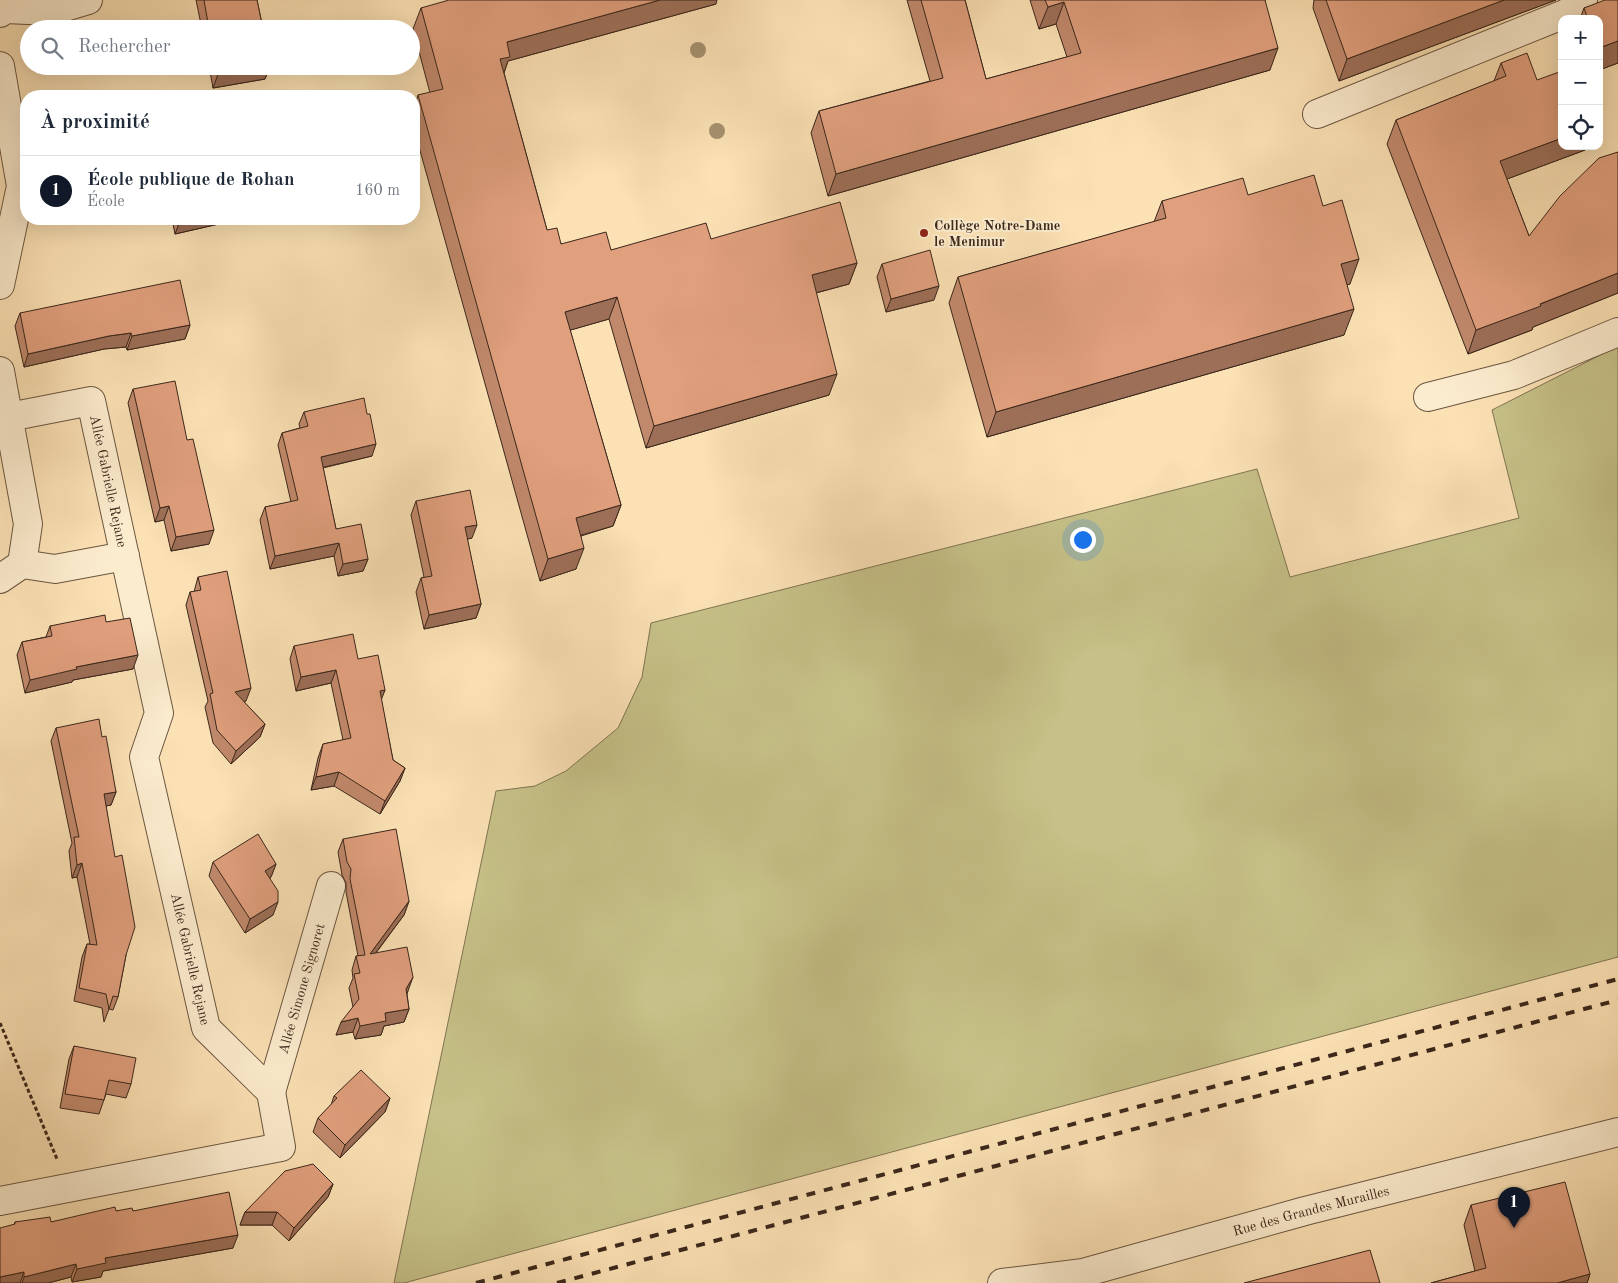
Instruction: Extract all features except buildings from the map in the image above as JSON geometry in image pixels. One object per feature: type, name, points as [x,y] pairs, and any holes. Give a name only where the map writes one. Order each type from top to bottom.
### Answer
[{"type":"street","points":[[2,14],[51,11],[88,0]]},
{"type":"street","points":[[1317,114],[1567,13],[1583,0]]},
{"type":"street","points":[[0,66],[20,186],[5,239],[0,285]]},
{"type":"street","points":[[1428,397],[1514,375],[1618,332]]},
{"type":"street","points":[[0,371],[28,524],[22,564],[0,579]]},
{"type":"street","name":"Allée Gabrielle Rejane","points":[[9,418],[91,401],[159,713],[144,757],[206,1028],[271,1092]]},
{"type":"street","name":"Allée Gabrielle Rejane","points":[[22,564],[55,569],[125,556]]},
{"type":"street","name":"Allée Simone Signoret","points":[[271,1092],[331,886]]},
{"type":"street","points":[[0,1201],[281,1146],[271,1092]]},
{"type":"street","name":"Rue des Grandes Murailles","points":[[1002,1283],[1083,1273],[1305,1211],[1618,1132]]},
{"type":"path","points":[[0,1023],[68,1188]]},
{"type":"shaded area","points":[[1618,346],[1618,957],[404,1283],[394,1283],[496,791],[535,786],[566,771],[618,728],[642,677],[651,623],[1257,469],[1290,577],[1519,518],[1492,410]]},
{"type":"railway","points":[[476,1283],[1618,979]]},
{"type":"railway","points":[[557,1283],[1618,1000]]},
{"type":"place","name":"Collège Notre-Dame le Menimur","points":[[924,233]]},
{"type":"place","name":"École publique de Rohan","points":[[1514,1228]]}]
